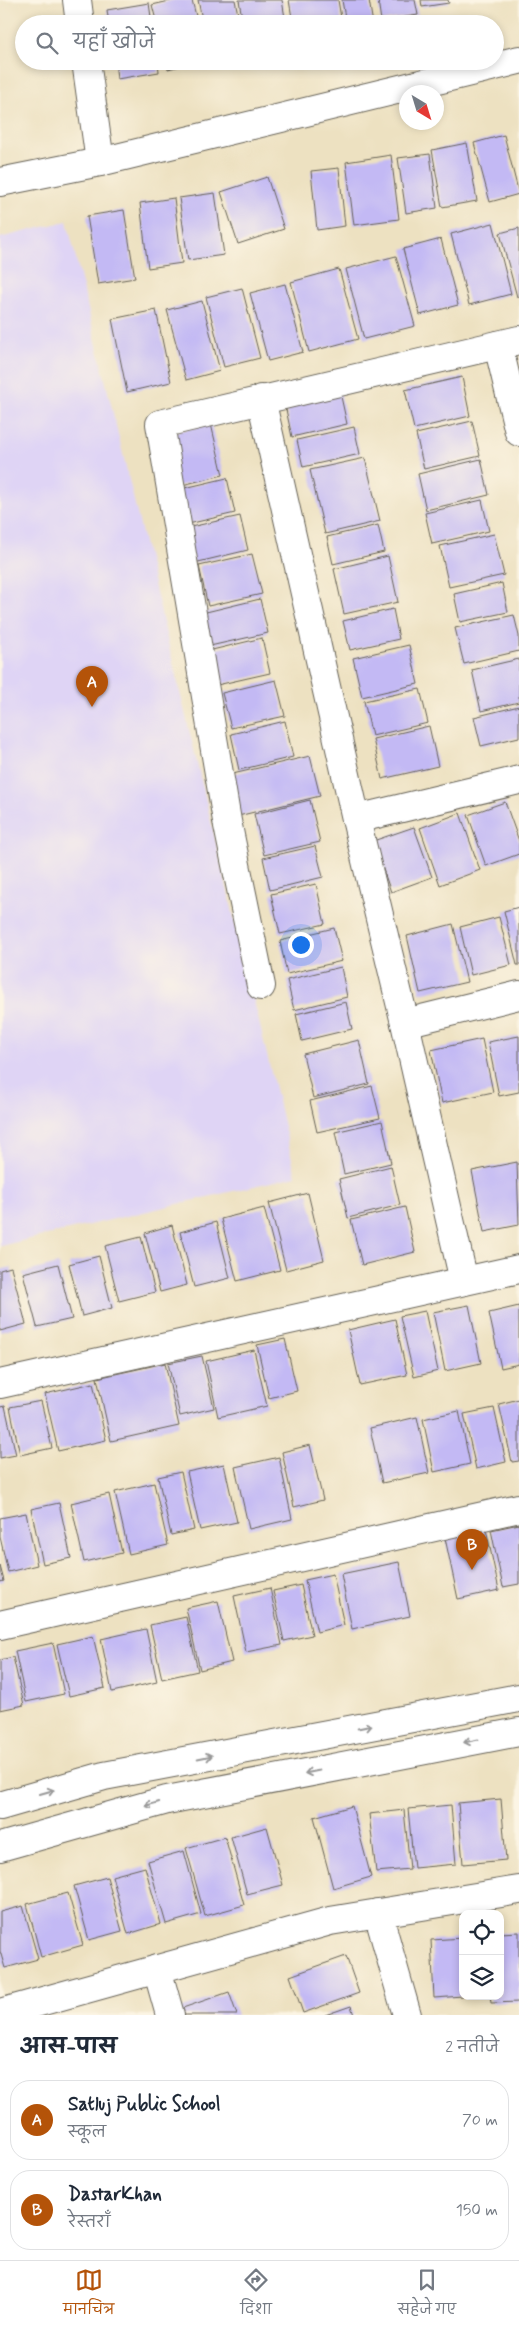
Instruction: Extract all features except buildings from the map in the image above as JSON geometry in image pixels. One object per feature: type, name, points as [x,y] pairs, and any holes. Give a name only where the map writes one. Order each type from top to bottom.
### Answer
[{"type":"street","points":[[76,0],[78,15]]},
{"type":"street","points":[[504,64],[519,60]]},
{"type":"street","points":[[87,70],[100,162]]},
{"type":"street","points":[[0,182],[100,162],[478,70]]},
{"type":"street","points":[[262,986],[227,821],[160,424],[509,342],[519,432]]},
{"type":"street","points":[[261,399],[356,819],[464,1281]]},
{"type":"street","points":[[356,819],[519,780]]},
{"type":"street","points":[[405,1023],[519,995]]},
{"type":"street","points":[[0,1384],[519,1269]]},
{"type":"street","points":[[0,1625],[519,1508]]},
{"type":"street","points":[[0,1806],[104,1776],[519,1698]]},
{"type":"street","points":[[0,1847],[167,1800],[519,1732]]},
{"type":"street","points":[[0,2013],[330,1922],[519,1890]]},
{"type":"street","points":[[378,1913],[408,2015]]},
{"type":"street","points":[[157,1969],[170,2015]]},
{"type":"shaded area","points":[[67,221],[296,1176],[0,1246],[0,238]]},
{"type":"place","name":"Satluj Public School","points":[[92,707]]},
{"type":"place","name":"DastarKhan","points":[[472,1570]]}]
